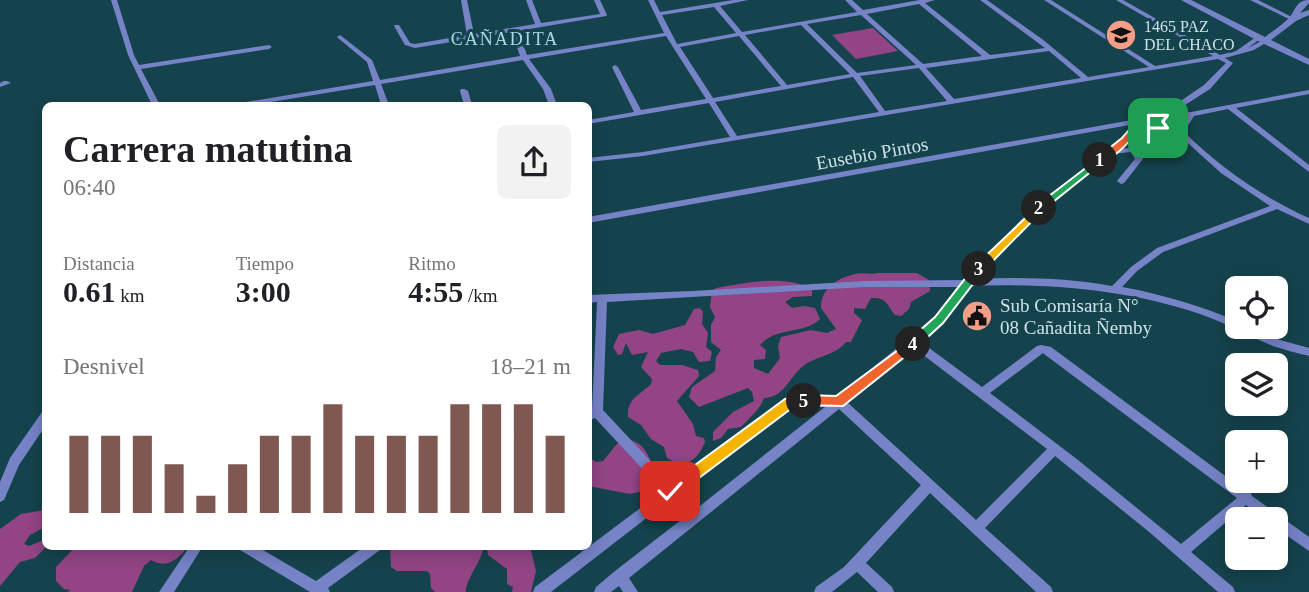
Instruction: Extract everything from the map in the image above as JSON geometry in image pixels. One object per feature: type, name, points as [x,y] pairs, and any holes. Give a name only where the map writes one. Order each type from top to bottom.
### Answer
[{"type":"street","points":[[114,0],[131,55],[155,102]]},
{"type":"street","points":[[464,0],[471,37]]},
{"type":"street","points":[[529,0],[539,26]]},
{"type":"street","points":[[397,26],[407,44],[411,46],[604,15],[597,0]]},
{"type":"street","points":[[651,0],[675,46],[735,138]]},
{"type":"street","points":[[657,14],[745,0]]},
{"type":"street","points":[[848,0],[921,66],[952,102]]},
{"type":"street","points":[[675,46],[932,0]]},
{"type":"street","points":[[983,0],[1085,78]]},
{"type":"street","points":[[1047,0],[1152,66]]},
{"type":"street","points":[[1119,0],[1230,63],[1207,87],[1161,117]]},
{"type":"street","points":[[1185,0],[1309,62]]},
{"type":"street","points":[[1253,0],[1293,19]]},
{"type":"street","points":[[1293,19],[1299,7],[1308,0]]},
{"type":"street","points":[[919,2],[988,57]]},
{"type":"street","points":[[716,5],[786,88]]},
{"type":"street","points":[[1299,7],[1309,11]]},
{"type":"street","points":[[592,160],[643,154],[1152,66],[1219,57],[1251,49],[1309,11]]},
{"type":"street","points":[[803,24],[855,75],[883,113]]},
{"type":"street","points":[[515,31],[524,57],[547,89],[552,102]]},
{"type":"street","points":[[258,102],[668,34]]},
{"type":"street","points":[[340,37],[368,58],[384,102]]},
{"type":"street","points":[[138,67],[269,47]]},
{"type":"street","points":[[592,121],[855,75],[1049,49]]},
{"type":"street","points":[[615,67],[639,114]]},
{"type":"street","points":[[464,91],[467,102]]},
{"type":"street","points":[[1110,152],[1135,152],[1180,132],[1191,114],[1309,92]]},
{"type":"street","points":[[1229,106],[1309,169]]},
{"type":"street","name":"Eusebio Pintos","points":[[592,219],[1161,117],[1191,114]]},
{"type":"street","points":[[601,592],[914,342],[939,320],[966,284],[1031,215],[1110,152],[1138,122],[1180,132],[1241,185],[1275,207],[1309,221]]},
{"type":"street","points":[[1121,181],[1136,166],[1139,159],[1135,152]]},
{"type":"street","points":[[1113,290],[1133,269],[1160,250],[1275,207]]},
{"type":"street","points":[[592,299],[878,283],[966,284],[991,281],[1113,290],[1203,310],[1225,320]]},
{"type":"street","points":[[602,299],[593,414],[695,517]]},
{"type":"street","points":[[1268,339],[1309,352]]},
{"type":"street","points":[[914,342],[1182,551],[1228,592]]},
{"type":"street","points":[[982,393],[1041,349],[1048,350],[1309,545]]},
{"type":"street","points":[[540,592],[789,402],[839,402],[1046,592]]},
{"type":"street","points":[[0,496],[14,462],[42,421]]},
{"type":"street","points":[[978,527],[1054,450]]},
{"type":"street","points":[[821,592],[857,563],[930,484]]},
{"type":"street","points":[[1182,551],[1247,497]]},
{"type":"street","points":[[166,592],[194,550]]},
{"type":"street","points":[[251,550],[321,590],[371,550]]},
{"type":"street","points":[[857,563],[887,592]]},
{"type":"street","points":[[620,576],[631,592]]},
{"type":"shaded area","points":[[873,28],[898,51],[856,59],[832,35]]},
{"type":"shaded area","points":[[917,273],[929,280],[930,291],[911,302],[909,309],[901,316],[895,315],[886,302],[876,298],[871,298],[865,309],[854,308],[854,313],[862,320],[851,342],[846,342],[836,351],[807,363],[781,391],[764,398],[741,427],[728,429],[721,438],[713,441],[713,432],[733,412],[754,401],[748,388],[699,407],[689,397],[692,387],[715,371],[716,357],[721,350],[711,342],[711,325],[715,317],[710,307],[712,291],[716,288],[764,281],[801,284],[812,289],[812,296],[793,297],[785,302],[792,308],[815,308],[820,319],[806,327],[774,335],[760,345],[766,350],[765,359],[754,360],[754,368],[768,374],[780,358],[778,346],[781,337],[811,330],[827,333],[836,329],[821,308],[824,295],[831,285],[855,274]]},
{"type":"shaded area","points":[[694,309],[703,311],[702,324],[708,333],[706,347],[712,352],[710,361],[699,362],[693,352],[681,349],[661,353],[656,361],[660,365],[682,365],[698,370],[699,376],[677,401],[693,424],[696,436],[704,438],[705,442],[694,458],[680,463],[667,458],[664,447],[651,439],[641,425],[628,417],[632,401],[651,384],[652,379],[641,367],[648,352],[632,355],[626,343],[622,354],[618,355],[613,347],[619,334],[639,330],[653,334],[685,325]]},
{"type":"shaded area","points":[[621,439],[630,440],[646,451],[657,478],[643,491],[630,494],[592,487],[592,460],[603,461]]},
{"type":"shaded area","points":[[42,510],[42,529],[30,535],[24,544],[29,546],[42,541],[43,550],[35,558],[20,562],[0,586],[0,529],[21,514]]},
{"type":"shaded area","points":[[72,550],[185,550],[168,563],[151,560],[144,566],[132,592],[68,592],[70,590],[64,589],[56,581],[56,567]]},
{"type":"shaded area","points":[[390,550],[483,550],[466,592],[435,592],[431,588],[430,574],[427,571],[397,571],[391,567]]},
{"type":"shaded area","points":[[487,550],[531,550],[536,571],[531,592],[512,592],[513,587],[507,584],[507,569],[488,555]]},
{"type":"place","name":"1465 PAZ DEL CHACO","points":[[1121,35]]},
{"type":"place","name":"Sub Comisaría N° 08 Cañadita Ñemby","points":[[977,316]]},
{"type":"district","name":"CAÑADITA","points":[[505,39]]},
{"type":"route","points":[[670,491],[789,402],[839,402],[939,320],[998,247],[1031,215],[1125,140],[1140,123],[1158,128]]}]
